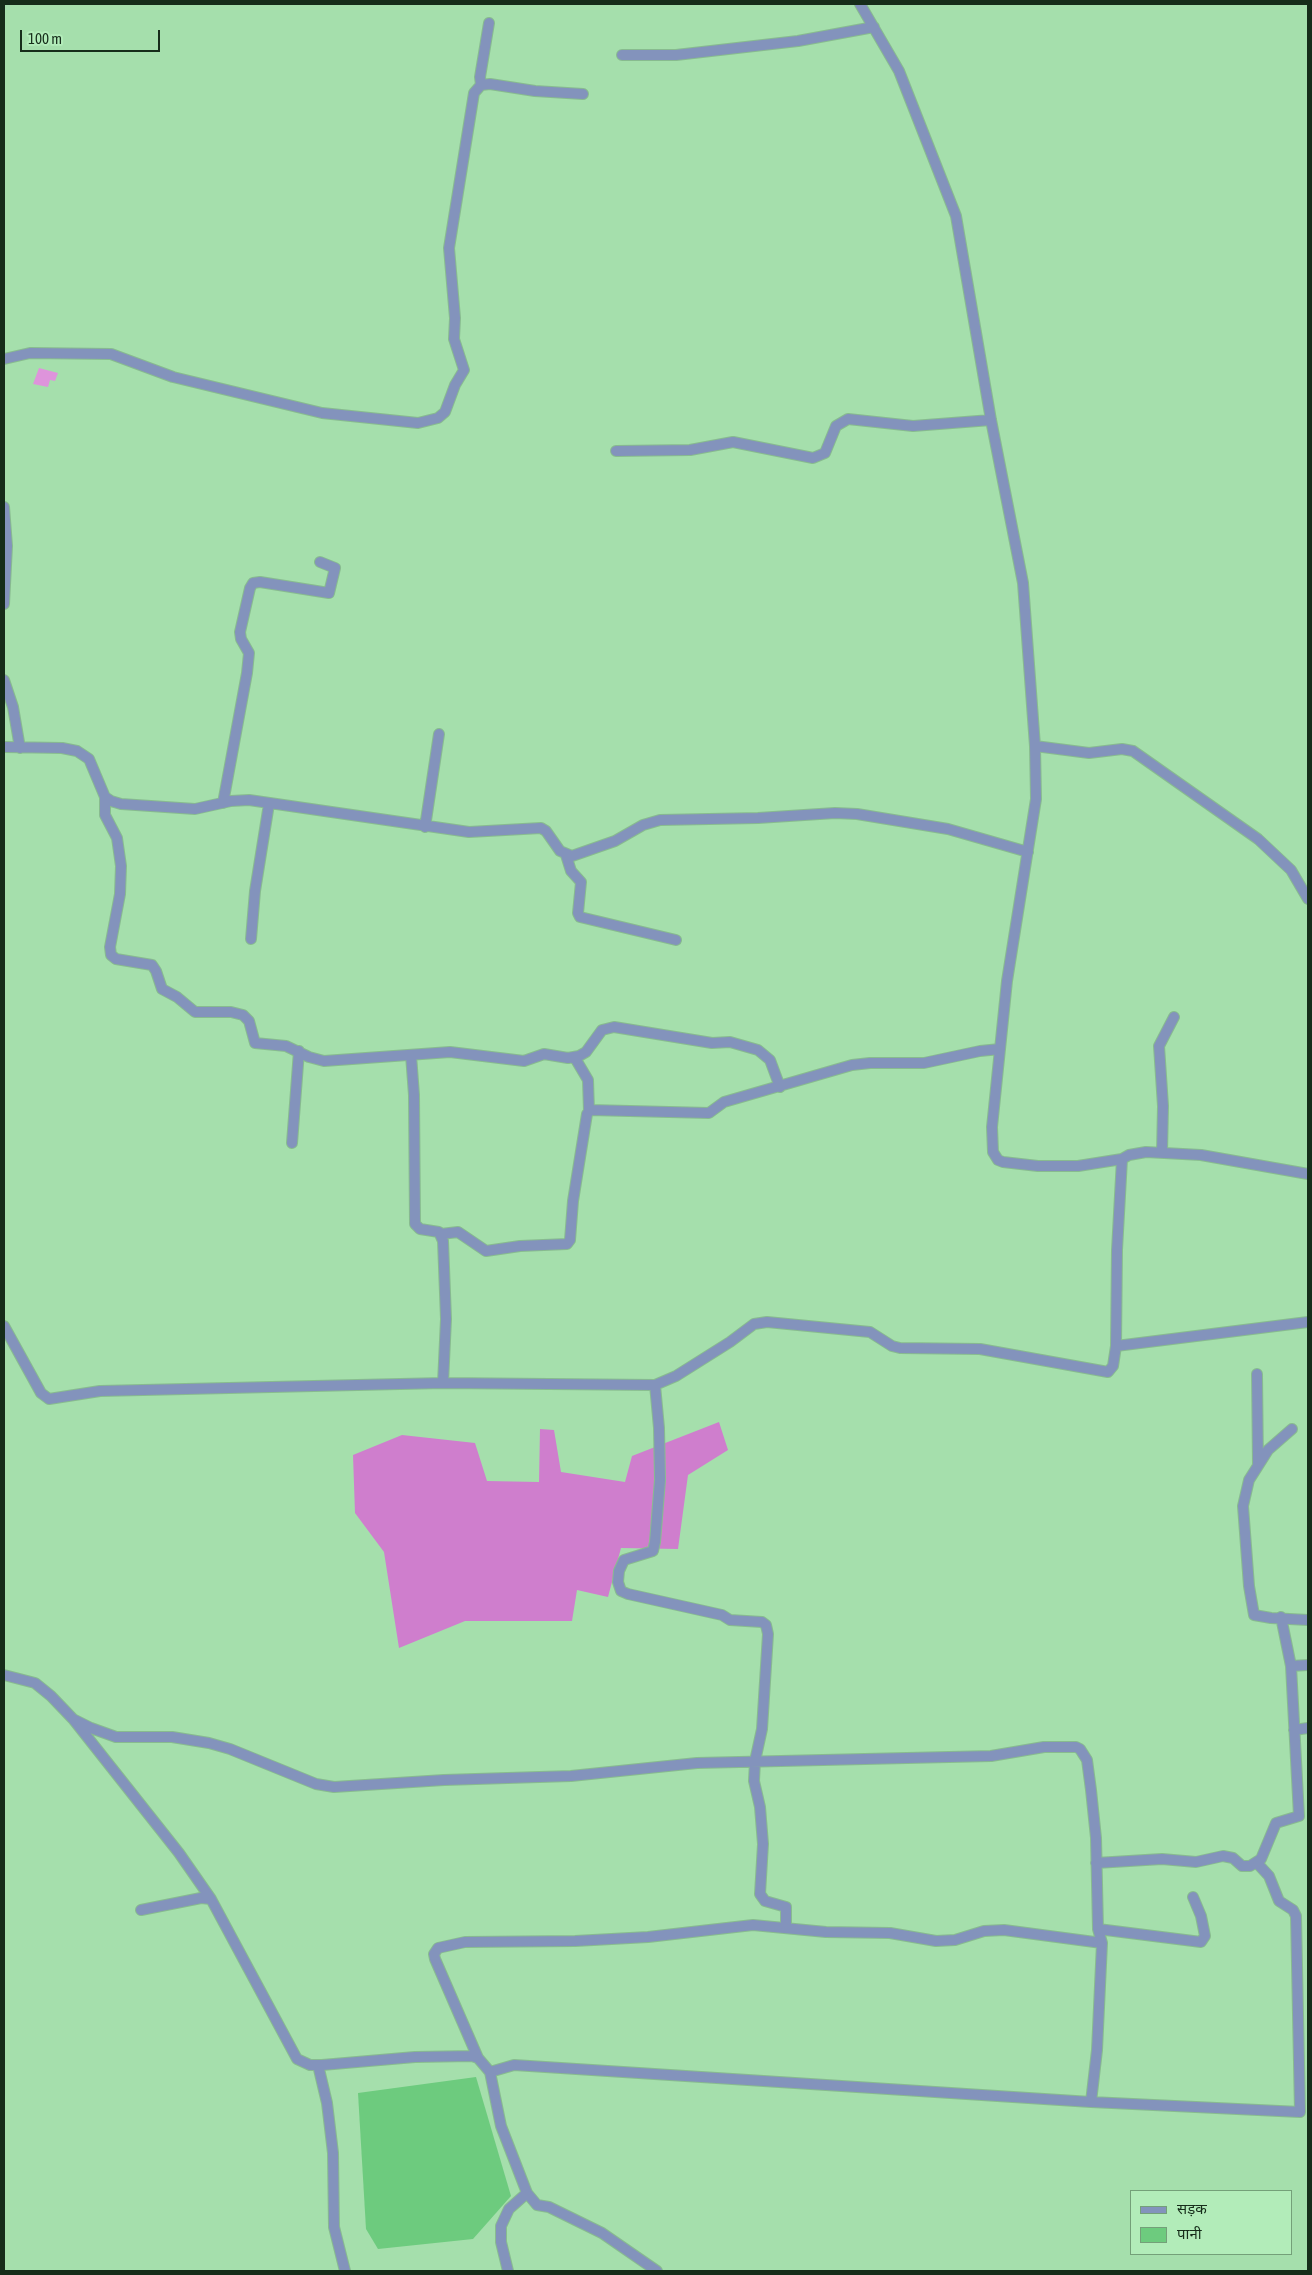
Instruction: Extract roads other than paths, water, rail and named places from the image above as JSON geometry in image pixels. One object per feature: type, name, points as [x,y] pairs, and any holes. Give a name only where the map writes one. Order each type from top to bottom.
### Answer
[{"type":"street","points":[[860,4],[900,71],[956,216],[991,420],[1023,582],[1036,746],[1036,799],[1007,981],[992,1139],[993,1152],[998,1160],[1013,1164],[1062,1166],[1122,1159],[1136,1153],[1201,1155],[1308,1174]]},
{"type":"street","points":[[481,85],[480,77],[489,23]]},
{"type":"street","points":[[622,55],[676,54],[798,40],[874,27]]},
{"type":"street","points":[[4,359],[30,352],[111,354],[186,381],[322,413],[418,423],[438,418],[445,412],[455,385],[464,370],[454,339],[455,318],[449,248],[476,89],[481,85],[490,84],[535,91],[583,94]]},
{"type":"street","points":[[616,451],[690,450],[733,442],[813,458],[825,453],[836,426],[848,420],[931,426],[991,420]]},
{"type":"street","points":[[4,507],[7,563],[4,604]]},
{"type":"street","points":[[223,803],[247,673],[249,653],[241,639],[240,632],[250,588],[254,583],[260,582],[329,594],[335,568],[320,562]]},
{"type":"street","points":[[4,680],[13,707],[20,748]]},
{"type":"street","points":[[425,827],[438,734]]},
{"type":"street","points":[[1036,746],[1089,753],[1122,749],[1132,751],[1258,839],[1291,870],[1308,899]]},
{"type":"street","points":[[4,748],[62,748],[85,755],[95,770],[105,797],[105,815],[117,838],[121,866],[120,894],[110,946],[111,955],[116,959],[152,965],[162,989],[178,998],[195,1012],[231,1012],[243,1015],[249,1021],[255,1043],[286,1046],[317,1060],[334,1062],[411,1055],[450,1052],[520,1061],[544,1054],[575,1058],[588,1080],[589,1111],[573,1201],[571,1232],[567,1244],[520,1246],[486,1251],[458,1232],[441,1234],[436,1231],[420,1229],[415,1224],[414,1098],[411,1055]]},
{"type":"street","points":[[105,797],[121,804],[195,810],[240,800],[470,832],[541,828],[546,831],[560,851],[572,856],[615,841],[643,825],[660,820],[741,819],[835,814],[857,814],[948,829],[1028,852]]},
{"type":"street","points":[[251,939],[255,891],[270,804]]},
{"type":"street","points":[[566,855],[571,871],[581,882],[578,913],[580,917],[676,940]]},
{"type":"street","points":[[1162,1153],[1163,1106],[1159,1046],[1174,1017]]},
{"type":"street","points":[[572,1058],[586,1052],[602,1030],[614,1027],[712,1043],[728,1041],[758,1050],[766,1055],[780,1087]]},
{"type":"street","points":[[589,1111],[595,1109],[709,1113],[722,1103],[859,1064],[924,1063],[980,1051],[1000,1049]]},
{"type":"street","points":[[292,1143],[299,1052]]},
{"type":"street","points":[[4,1326],[41,1393],[49,1399],[100,1391],[443,1382],[655,1385],[676,1376],[730,1342],[745,1329],[762,1322],[870,1332],[892,1346],[900,1348],[980,1349],[1104,1372],[1112,1370],[1114,1366],[1116,1346],[1117,1250],[1122,1159]]},
{"type":"street","points":[[441,1234],[443,1241],[446,1319],[443,1382]]},
{"type":"street","points":[[1116,1346],[1308,1322]]},
{"type":"street","points":[[1257,1374],[1258,1466]]},
{"type":"street","points":[[655,1385],[660,1428],[660,1480],[655,1542],[653,1551],[624,1560],[619,1571],[618,1582],[621,1591],[628,1594],[722,1615],[730,1620],[765,1623],[768,1634],[762,1729],[754,1761],[754,1781],[760,1807],[763,1844],[760,1894],[765,1901],[786,1908],[786,1928]]},
{"type":"street","points":[[1292,1430],[1268,1450],[1250,1480],[1243,1506],[1251,1605],[1254,1615],[1308,1620]]},
{"type":"street","points":[[1096,1863],[1162,1859],[1196,1862],[1223,1856],[1233,1858],[1242,1866],[1250,1866],[1257,1863],[1265,1852],[1276,1823],[1298,1817],[1300,1814],[1291,1666],[1281,1618]]},
{"type":"street","points":[[1291,1666],[1308,1665]]},
{"type":"street","points":[[4,1675],[22,1679],[43,1688],[73,1719],[179,1853],[211,1899],[289,2047],[302,2063],[318,2065],[415,2057],[472,2056],[478,2058]]},
{"type":"street","points":[[73,1719],[116,1737],[172,1737],[209,1743],[230,1749],[320,1785],[571,1776],[697,1763],[991,1756],[1044,1747],[1080,1749],[1087,1760],[1096,1838],[1098,1928],[1102,1943],[1098,2040],[1091,2102]]},
{"type":"street","points":[[1294,1730],[1308,1728]]},
{"type":"street","points":[[490,2072],[514,2065],[1091,2102],[1300,2112],[1296,1916],[1293,1910],[1278,1901],[1269,1876],[1257,1863]]},
{"type":"street","points":[[1098,1928],[1201,1942],[1205,1936],[1201,1916],[1193,1897]]},
{"type":"street","points":[[141,1910],[201,1898],[211,1899]]},
{"type":"street","points":[[657,2271],[602,2234],[549,2207],[537,2205],[527,2193],[500,2126],[490,2072],[478,2058],[435,1959],[434,1954],[438,1948],[465,1942],[648,1937],[744,1926],[826,1932],[890,1933],[947,1941],[984,1931],[1004,1930],[1102,1943]]},
{"type":"street","points":[[318,2065],[327,2103],[333,2153],[334,2227],[345,2271]]},
{"type":"street","points":[[508,2271],[501,2242],[501,2226],[509,2209],[527,2193]]},
{"type":"water","points":[[476,2077],[511,2196],[473,2239],[378,2249],[366,2229],[358,2093]]}]
